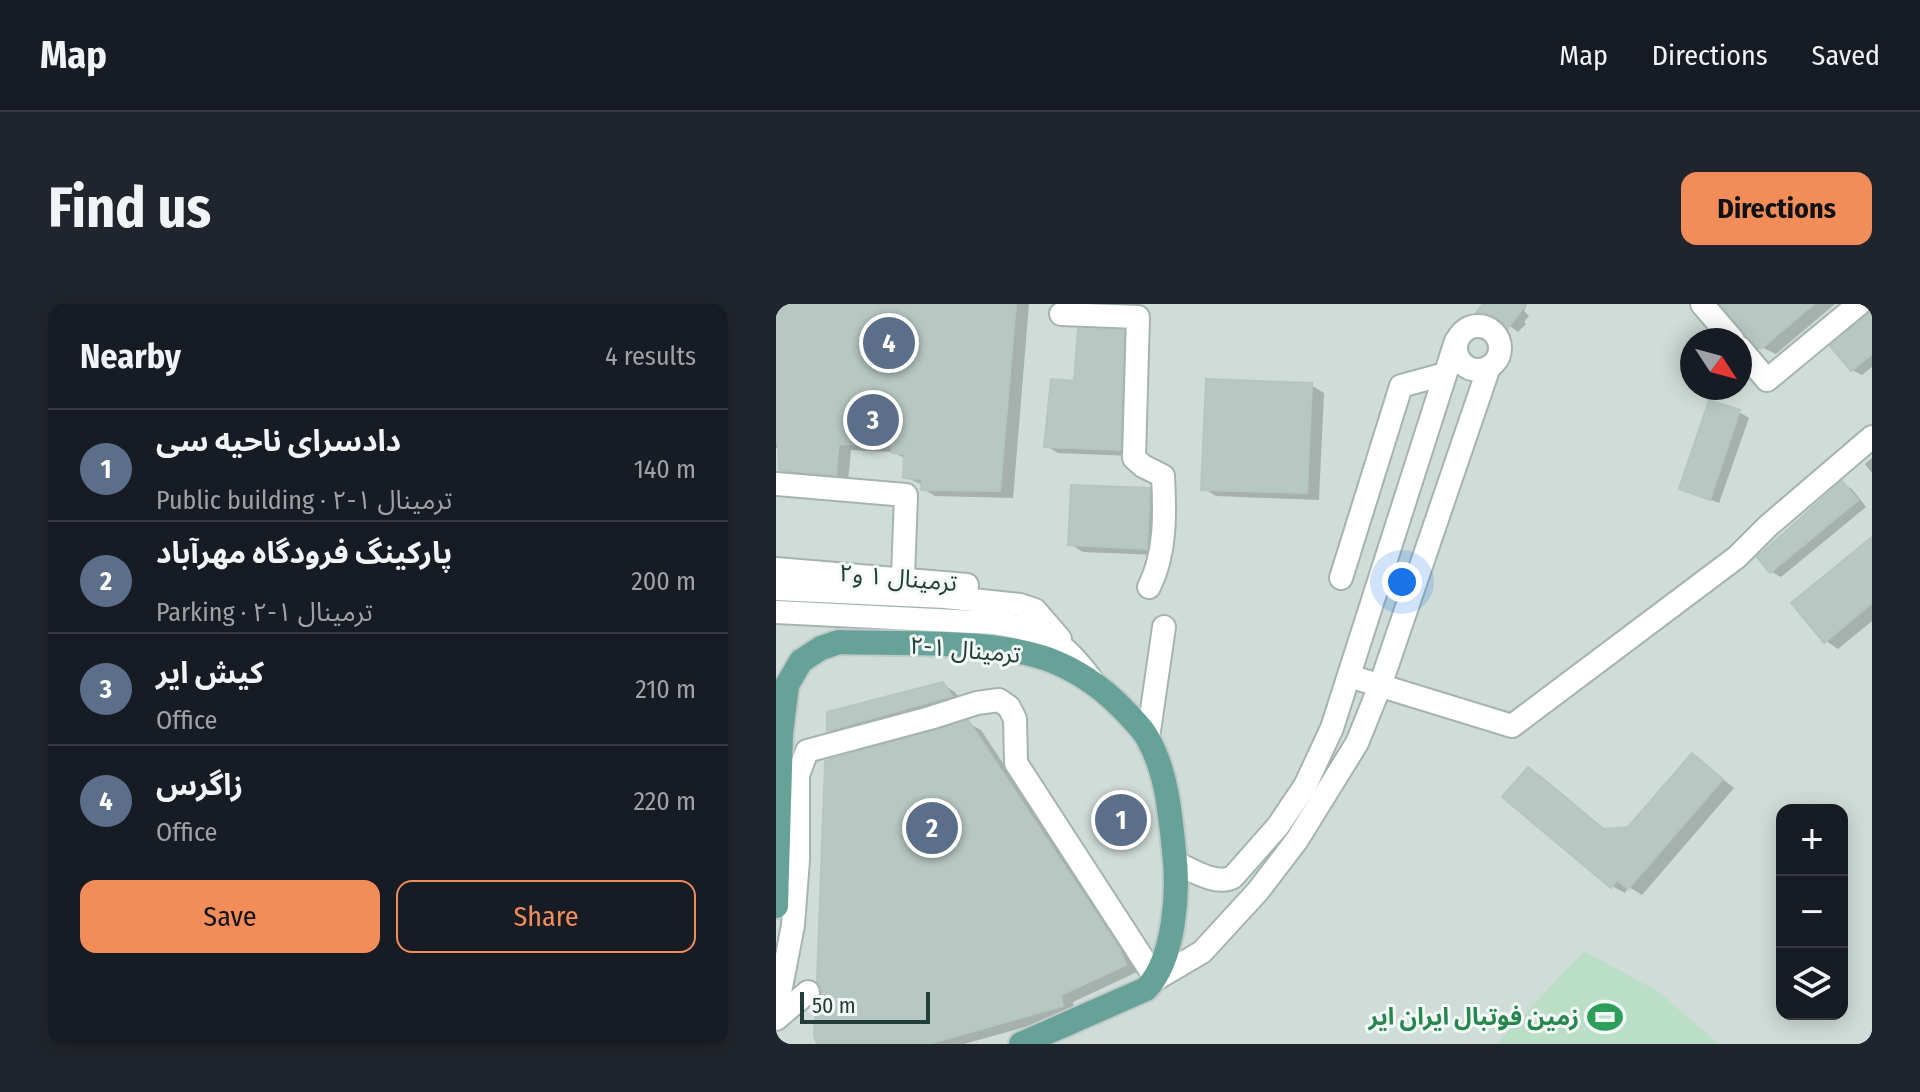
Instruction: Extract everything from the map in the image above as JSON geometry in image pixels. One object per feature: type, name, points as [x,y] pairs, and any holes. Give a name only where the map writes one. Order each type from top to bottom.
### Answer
[{"type":"main road","name":"ترمینال ۱-۲","points":[[776,906],[781,734],[787,685],[801,661],[821,648],[839,642],[1012,650],[1050,660],[1098,688],[1148,738],[1166,789],[1176,863],[1172,926],[1156,979]]},
{"type":"main road","points":[[1021,1044],[1146,989],[1156,979]]},
{"type":"street","points":[[1702,304],[1723,328]]},
{"type":"street","points":[[1752,362],[1767,380],[1859,304]]},
{"type":"street","points":[[1061,314],[1138,317],[1134,458],[1163,476],[1165,511],[1158,571],[1149,587]]},
{"type":"street","points":[[776,1013],[793,925],[798,860],[798,775],[807,751],[977,703],[999,700],[1009,707],[1015,719],[1016,763],[1156,979],[1202,952],[1258,891],[1324,798],[1357,743],[1380,686],[1489,367],[1500,354],[1501,345],[1492,330],[1476,325],[1460,333],[1456,341],[1332,728],[1305,786],[1278,826],[1233,877],[1226,881],[1217,880],[1176,863]]},
{"type":"street","points":[[1456,341],[1455,350],[1464,365],[1472,369],[1489,367]]},
{"type":"street","points":[[1341,578],[1401,386],[1445,374]]},
{"type":"street","points":[[1349,676],[1512,726],[1737,557],[1768,526],[1872,437]]},
{"type":"street","points":[[776,484],[906,495],[903,577]]},
{"type":"street","name":"ترمینال ۱ و۲","points":[[776,569],[903,577],[981,586],[1016,605],[1035,610],[1098,688]]},
{"type":"street","points":[[776,589],[945,597],[1016,605]]},
{"type":"street","points":[[776,612],[995,623],[1031,628],[1069,649]]},
{"type":"street","points":[[1148,738],[1164,627]]},
{"type":"street","points":[[776,1019],[808,992]]},
{"type":"shaded area","points":[[776,304],[1872,304],[1872,1044],[776,1044]]},
{"type":"green space","name":"زمین فوتبال ایران ایر","points":[[1584,951],[1657,991],[1719,1044],[1496,1044]]},
{"type":"building","points":[[776,304],[1016,304],[1000,491],[921,490],[922,479],[903,478],[904,454],[892,453],[891,446],[839,444],[836,475],[779,470],[776,443]]},
{"type":"building","points":[[1483,304],[1526,304],[1508,328],[1498,318],[1493,323],[1470,320]]},
{"type":"building","points":[[1720,304],[1814,304],[1762,348],[1752,342],[1752,328],[1740,328]]},
{"type":"building","points":[[1872,309],[1872,354],[1851,371],[1830,346]]},
{"type":"building","points":[[1078,329],[1124,330],[1120,450],[1044,447],[1051,379],[1074,381]]},
{"type":"building","points":[[1206,379],[1312,383],[1307,493],[1201,490]]},
{"type":"building","points":[[1709,400],[1740,410],[1710,500],[1679,489]]},
{"type":"building","points":[[1842,481],[1858,500],[1770,573],[1757,557]]},
{"type":"building","points":[[1071,485],[1150,488],[1147,549],[1068,545]]},
{"type":"building","points":[[1872,537],[1872,603],[1824,643],[1791,603]]},
{"type":"building","points":[[943,682],[952,696],[827,731],[827,712]]},
{"type":"building","points":[[968,720],[1120,950],[1126,965],[1061,995],[1063,1006],[928,1044],[817,1044],[814,1036],[816,1004],[822,990],[817,981],[825,761]]},
{"type":"building","points":[[1692,753],[1723,779],[1628,889],[1617,880],[1611,888],[1502,797],[1528,767],[1603,829],[1628,827]]},
{"type":"place","name":"زاگرس","points":[[889,343]]},
{"type":"place","name":"کیش ایر","points":[[873,420]]},
{"type":"place","name":"دادسرای ناحیه سی","points":[[1121,820]]},
{"type":"place","name":"پارکینگ فرودگاه مهرآباد","points":[[932,828]]},
{"type":"place","name":"زمین فوتبال ایران ایر","points":[[1605,1017]]}]
